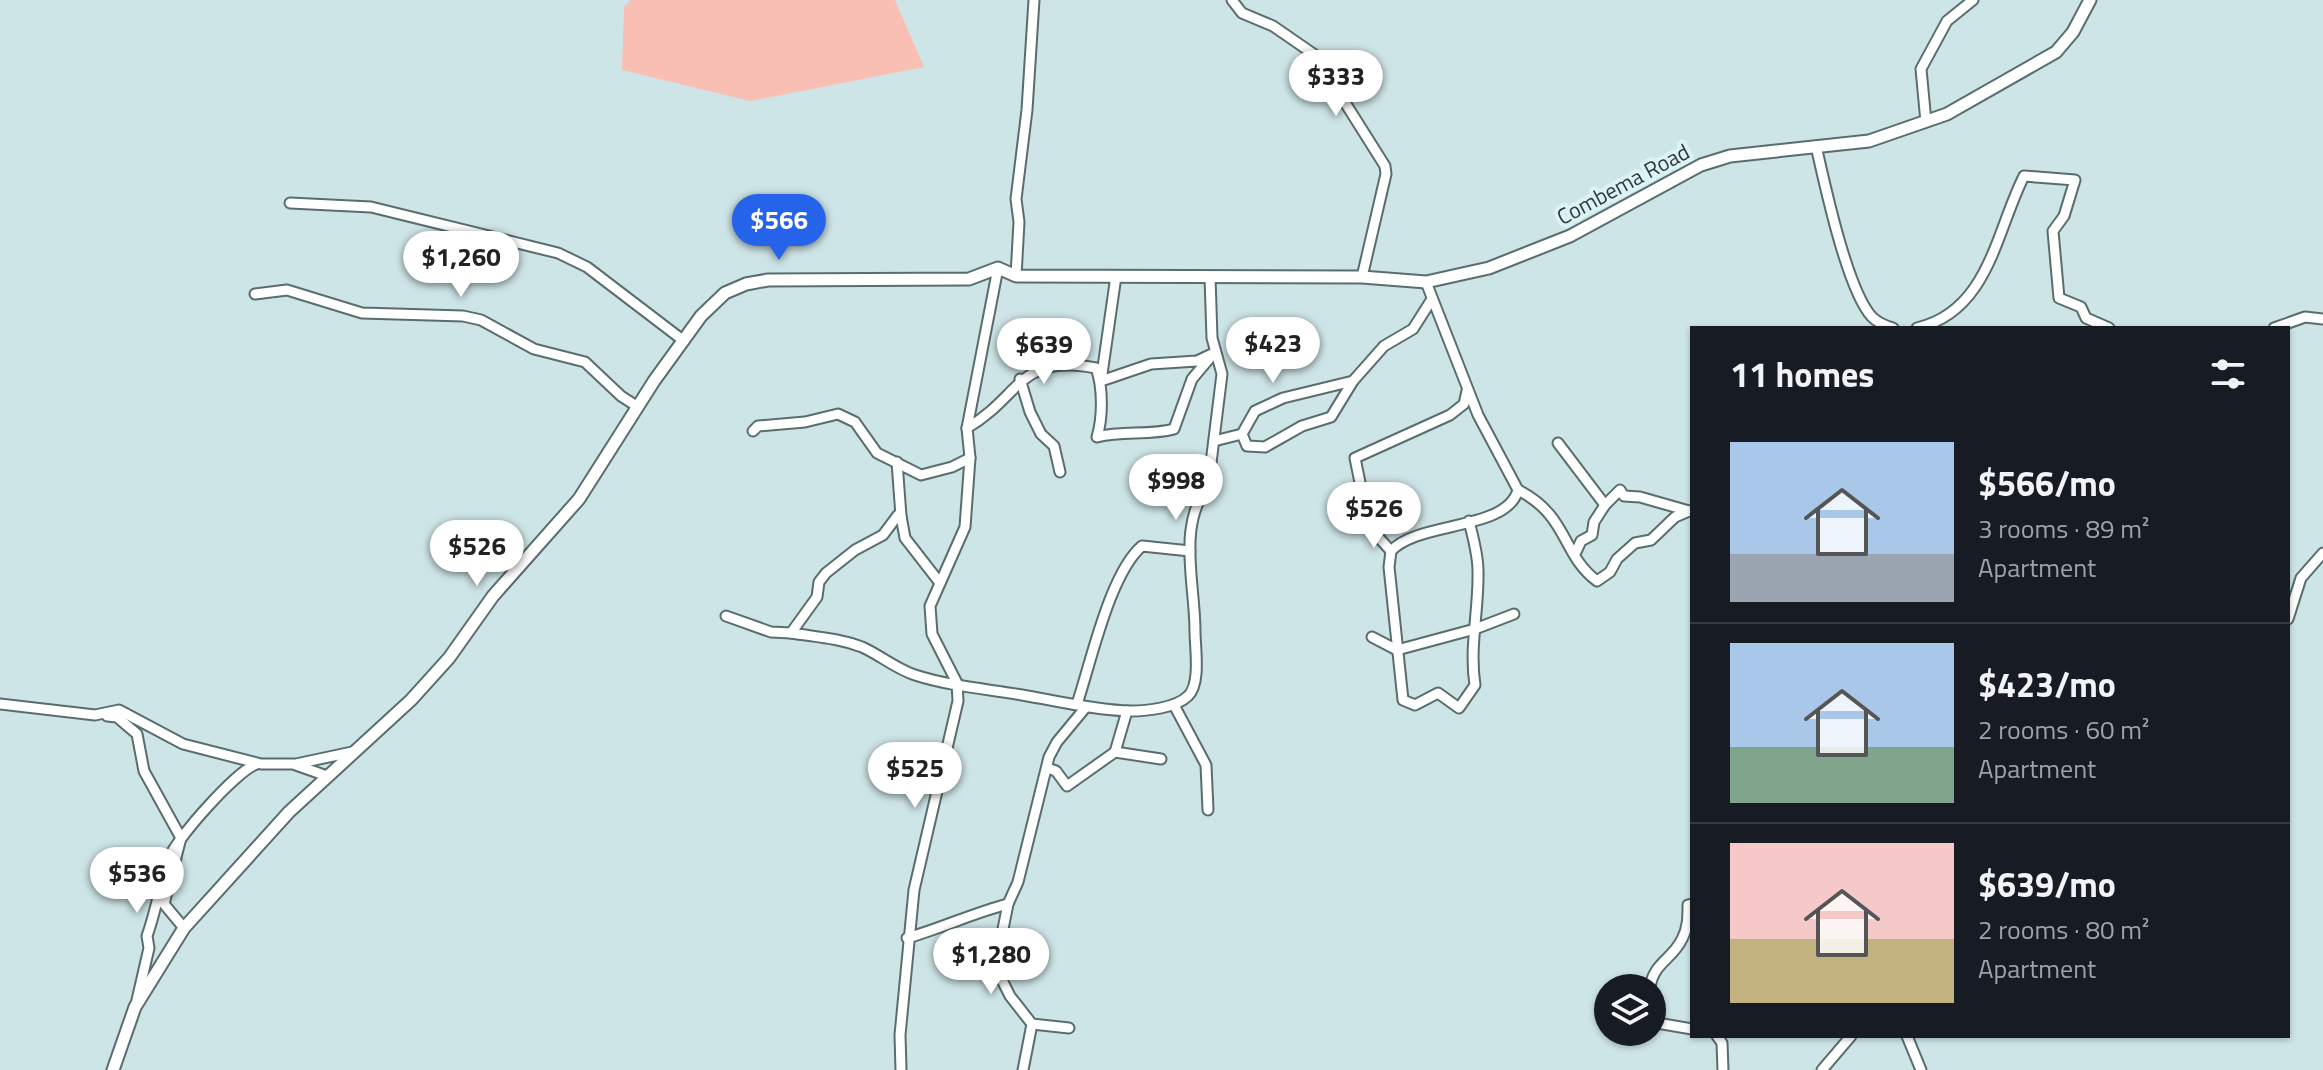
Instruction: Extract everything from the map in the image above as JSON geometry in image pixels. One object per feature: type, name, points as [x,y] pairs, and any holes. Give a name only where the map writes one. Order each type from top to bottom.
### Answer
[{"type":"street","points":[[135,1007],[184,928],[269,833],[411,700],[466,635],[493,596],[579,499],[638,407],[714,302],[746,284],[768,280],[969,279],[998,268],[1016,276],[1019,222],[1016,199],[1027,110],[1034,0]]},
{"type":"street","points":[[1232,0],[1242,13],[1273,26],[1315,55],[1385,166],[1386,174],[1362,277]]},
{"type":"street","points":[[1926,122],[1921,69],[1947,21],[1973,0]]},
{"type":"street","name":"Combema Road","points":[[1016,276],[1362,277],[1426,282],[1489,268],[1552,244],[1701,165],[1730,156],[1869,141],[1926,122],[1972,102],[2056,52],[2073,32],[2090,0]]},
{"type":"street","points":[[1816,146],[1841,242],[1862,302],[1872,318],[1889,326]]},
{"type":"street","points":[[1926,326],[1950,312],[1978,284],[1995,256],[2012,200],[2024,176],[2075,180],[2064,216],[2053,231],[2059,298],[2081,307],[2086,318],[2104,326]]},
{"type":"street","points":[[290,203],[371,207],[558,253],[587,267],[684,341]]},
{"type":"street","points":[[901,1070],[900,1035],[910,952],[907,938],[919,860],[958,701],[957,683],[932,634],[930,606],[965,527],[970,458],[967,428],[998,268]]},
{"type":"street","points":[[1116,276],[1101,381],[1097,437],[1120,431],[1137,434],[1174,429],[1192,379],[1214,353]]},
{"type":"street","points":[[726,616],[771,632],[836,637],[915,675],[979,690],[1127,711],[1174,705],[1188,696],[1194,681],[1195,630],[1190,551],[1196,504],[1213,479],[1210,471],[1222,374],[1214,353],[1210,277]]},
{"type":"street","points":[[1426,282],[1467,391],[1518,490],[1538,500],[1556,519],[1584,571],[1597,581],[1610,572],[1617,559],[1635,543],[1651,540],[1675,517],[1690,510]]},
{"type":"street","points":[[255,294],[287,290],[362,313],[463,316],[481,320],[534,349],[585,362],[621,396],[638,407]]},
{"type":"street","points":[[1242,434],[1247,446],[1265,447],[1302,426],[1331,417],[1353,381],[1384,346],[1413,329],[1432,299]]},
{"type":"street","points":[[2280,326],[2305,317],[2323,319]]},
{"type":"street","points":[[1101,381],[1151,364],[1197,361],[1214,353]]},
{"type":"street","points":[[967,428],[997,407],[1020,379],[1055,364],[1096,368],[1101,381]]},
{"type":"street","points":[[1020,379],[1041,434],[1054,446],[1060,472]]},
{"type":"street","points":[[1214,441],[1242,434],[1255,411],[1283,398],[1353,381]]},
{"type":"street","points":[[1391,551],[1369,527],[1355,458],[1450,415],[1464,404],[1467,391]]},
{"type":"street","points":[[753,431],[758,426],[805,422],[838,414],[855,422],[877,453],[921,475],[952,467],[970,458]]},
{"type":"street","points":[[1558,443],[1605,505]]},
{"type":"street","points":[[897,462],[905,538],[940,583]]},
{"type":"street","points":[[1469,521],[1478,572],[1471,655],[1475,685],[1459,708],[1438,693],[1415,705],[1403,700],[1389,567],[1391,551],[1406,540],[1469,521],[1499,512],[1510,505],[1518,490]]},
{"type":"street","points":[[1575,554],[1581,541],[1592,535],[1594,522],[1605,505],[1620,490],[1624,496],[1690,510]]},
{"type":"street","points":[[791,633],[817,597],[819,582],[826,573],[855,550],[883,535],[898,515],[901,516]]},
{"type":"street","points":[[1069,1028],[1032,1024],[1010,996],[1001,978],[997,959],[1008,904],[1018,882],[1047,768],[1057,742],[1082,705],[1119,578],[1131,555],[1142,546],[1190,551]]},
{"type":"street","points":[[2290,613],[2301,578],[2323,553]]},
{"type":"street","points":[[1372,637],[1397,650],[1475,629],[1514,614]]},
{"type":"street","points":[[0,704],[117,717],[137,734],[144,771],[181,838],[164,904],[184,928]]},
{"type":"street","points":[[1174,705],[1206,765],[1208,810]]},
{"type":"street","points":[[95,715],[119,710],[183,744],[261,764]]},
{"type":"street","points":[[1047,768],[1056,771],[1067,786],[1115,752],[1127,711]]},
{"type":"street","points":[[113,1070],[135,1007],[149,948],[147,936],[170,856],[181,838],[228,785],[252,765],[293,764],[354,752]]},
{"type":"street","points":[[1115,752],[1161,759]]},
{"type":"street","points":[[293,764],[327,776]]},
{"type":"street","points":[[907,938],[936,930],[974,912],[1008,904]]},
{"type":"street","points":[[1652,974],[1681,941],[1690,904]]},
{"type":"street","points":[[1023,1070],[1032,1024]]},
{"type":"street","points":[[1666,1025],[1690,1029]]},
{"type":"street","points":[[1718,1038],[1722,1043],[1723,1070]]},
{"type":"street","points":[[1822,1070],[1849,1038]]},
{"type":"street","points":[[1908,1038],[1921,1070]]},
{"type":"shaded area","points":[[631,0],[895,0],[924,67],[750,101],[622,70],[624,7]]}]
